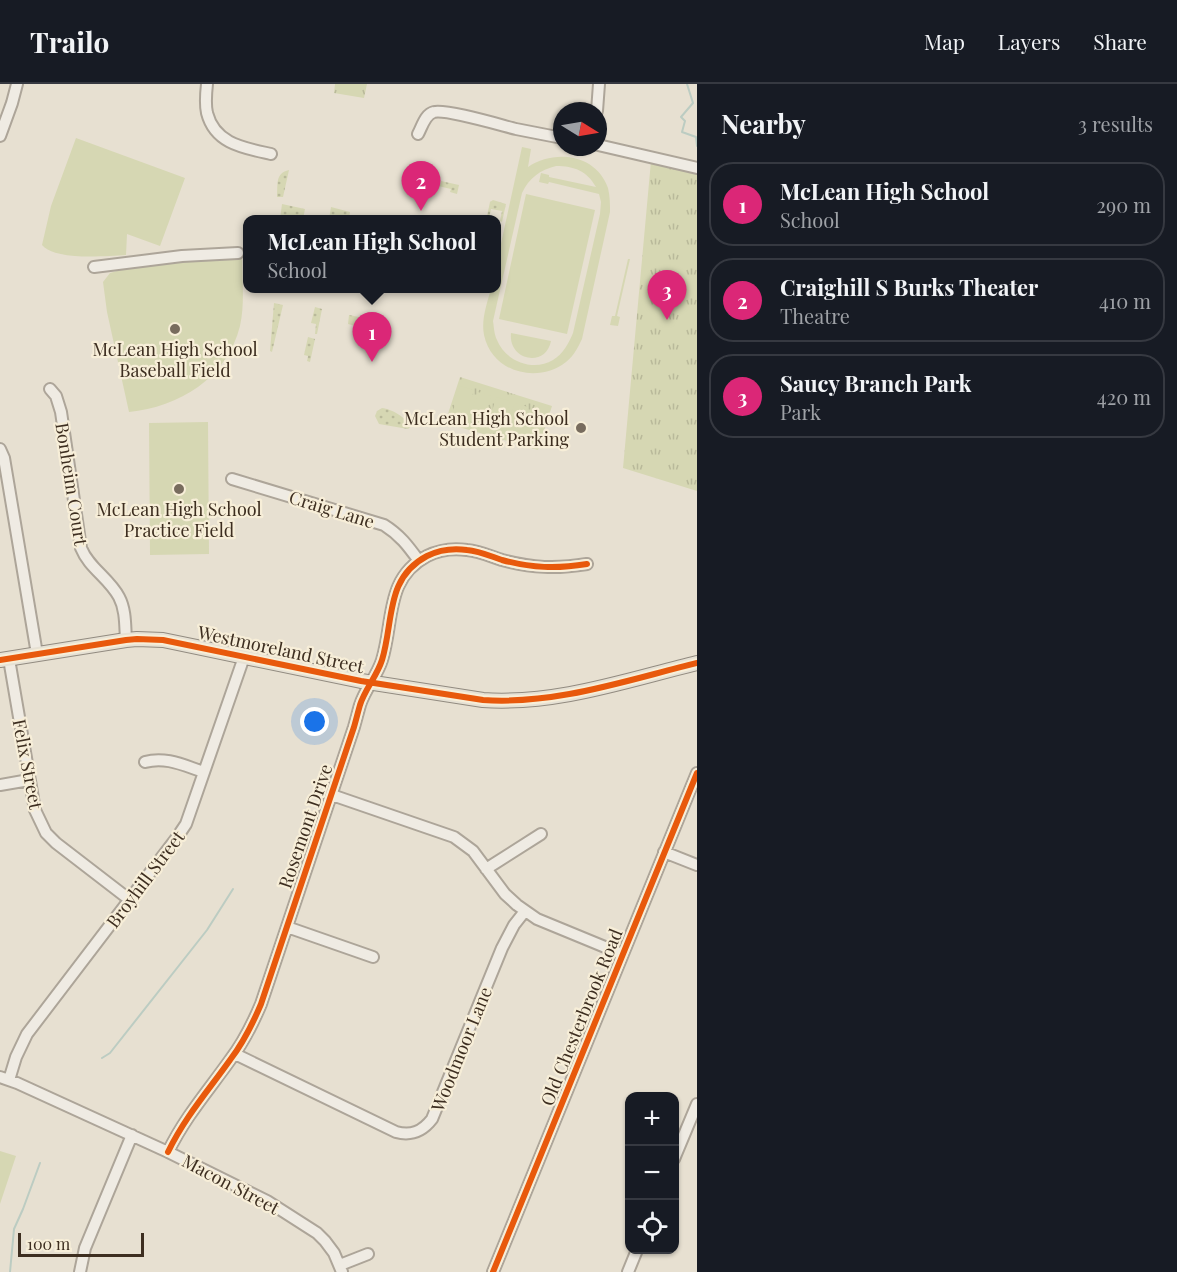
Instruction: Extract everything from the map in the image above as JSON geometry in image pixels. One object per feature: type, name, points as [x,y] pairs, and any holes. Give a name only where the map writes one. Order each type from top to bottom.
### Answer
[{"type":"main road","name":"Westmoreland Street","points":[[5,660],[126,640],[163,640],[371,683],[483,700],[533,700],[567,696],[697,663]]},
{"type":"street","points":[[0,136],[17,84]]},
{"type":"street","points":[[207,84],[207,112],[216,130],[230,143],[271,154]]},
{"type":"street","points":[[598,102],[599,84]]},
{"type":"street","points":[[418,134],[426,117],[437,111],[553,136]]},
{"type":"street","points":[[607,147],[697,168]]},
{"type":"street","points":[[94,267],[182,256],[238,253]]},
{"type":"street","name":"Bonheim Court","points":[[50,389],[56,396],[61,412],[81,548],[92,567],[118,595],[124,611],[126,640]]},
{"type":"street","points":[[0,449],[4,458],[37,654]]},
{"type":"street","name":"Craig Lane","points":[[232,479],[375,521],[395,532],[419,561]]},
{"type":"street","name":"Rosemont Drive","points":[[168,1152],[196,1104],[235,1054],[261,1004],[332,795],[360,704],[382,660],[394,596],[404,576],[419,561],[440,551],[453,549],[466,549],[529,566],[564,568],[587,564]]},
{"type":"street","name":"Broyhill Street","points":[[4,1079],[27,1034],[186,824],[244,657]]},
{"type":"street","name":"Felix Street","points":[[5,660],[35,810],[46,833],[72,857],[130,900]]},
{"type":"street","points":[[145,762],[158,759],[167,760],[204,772]]},
{"type":"street","name":"Old Chesterbrook Road","points":[[493,1272],[697,773]]},
{"type":"street","points":[[0,785],[29,780]]},
{"type":"street","points":[[332,795],[454,837],[473,851],[505,894],[525,911],[622,954]]},
{"type":"street","points":[[486,869],[541,834]]},
{"type":"street","points":[[664,852],[697,865]]},
{"type":"street","name":"Woodmoor Lane","points":[[235,1054],[396,1132],[406,1134],[421,1130],[432,1119],[502,948],[514,925],[525,911]]},
{"type":"street","points":[[287,927],[373,957]]},
{"type":"street","name":"Macon Street","points":[[4,1079],[132,1135],[267,1202],[307,1226],[325,1241],[334,1253],[341,1269]]},
{"type":"street","points":[[679,1148],[697,1104]]},
{"type":"street","points":[[682,1140],[697,1127]]},
{"type":"street","points":[[80,1272],[85,1248],[132,1135]]},
{"type":"street","points":[[341,1269],[368,1254]]},
{"type":"street","points":[[628,1272],[635,1254]]},
{"type":"green space","points":[[335,84],[367,84],[364,98],[334,93]]},
{"type":"green space","points":[[76,138],[185,178],[160,246],[127,234],[126,255],[69,255],[49,250],[42,245],[51,206]]},
{"type":"green space","points":[[522,147],[531,149],[528,167],[539,161],[562,157],[574,158],[594,168],[608,188],[610,212],[582,339],[574,354],[555,369],[542,372],[517,371],[506,366],[489,348],[484,335],[485,312],[490,293],[499,293],[493,321],[495,335],[506,354],[513,359],[537,365],[557,358],[563,351],[573,333],[601,202],[599,194],[549,182],[548,184],[539,182],[541,173],[549,177],[596,187],[584,173],[563,166],[540,172],[528,183],[522,193],[501,286],[501,244]]},
{"type":"green space","points":[[651,161],[697,172],[697,491],[623,468]]},
{"type":"green space","points":[[289,170],[283,197],[277,197],[279,176]]},
{"type":"green space","points":[[426,178],[434,179],[433,183],[440,185],[441,181],[459,185],[457,194],[450,192],[451,189],[425,183]]},
{"type":"green space","points":[[526,194],[595,210],[567,334],[499,319]]},
{"type":"green space","points":[[493,200],[506,204],[502,222],[502,211],[491,209],[490,215],[487,215],[490,202]]},
{"type":"green space","points":[[282,204],[305,209],[304,215],[281,215]]},
{"type":"green space","points":[[331,207],[350,212],[350,215],[330,215]]},
{"type":"green space","name":"McLean High School Baseball Field","points":[[242,256],[242,318],[234,344],[224,361],[198,387],[183,396],[166,404],[129,412],[107,312],[103,282],[110,273],[141,264]]},
{"type":"green space","points":[[628,259],[630,259],[617,316],[620,317],[618,326],[610,325],[612,316],[615,316]]},
{"type":"green space","points":[[274,303],[283,305],[272,352],[270,351]]},
{"type":"green space","points":[[315,307],[322,309],[317,334],[315,334],[316,324],[311,323]]},
{"type":"green space","points":[[349,315],[369,319],[367,329],[348,324]]},
{"type":"green space","points":[[511,333],[551,341],[548,350],[542,355],[528,358],[515,350]]},
{"type":"green space","points":[[308,337],[315,339],[310,362],[307,361],[308,356],[304,355]]},
{"type":"green space","points":[[460,377],[552,406],[538,450],[445,423]]},
{"type":"green space","points":[[460,386],[474,390],[465,419],[452,415]]},
{"type":"green space","points":[[478,392],[491,396],[483,425],[469,421]]},
{"type":"green space","points":[[496,397],[510,401],[501,430],[488,426]]},
{"type":"green space","points":[[515,403],[528,407],[519,436],[506,431]]},
{"type":"green space","points":[[382,408],[399,414],[410,427],[408,429],[379,424],[375,416]]},
{"type":"green space","points":[[533,408],[546,412],[537,441],[524,437]]},
{"type":"green space","name":"McLean High School Practice Field","points":[[208,422],[209,554],[150,555],[149,423]]},
{"type":"green space","points":[[0,1151],[16,1156],[0,1204]]},
{"type":"waterway","points":[[687,84],[693,103],[681,117],[685,121],[682,132],[696,137],[697,146]]},
{"type":"waterway","points":[[102,1058],[110,1053],[207,930],[233,889]]},
{"type":"waterway","points":[[10,1272],[14,1229],[40,1163]]},
{"type":"cycle path","points":[[168,1152],[189,1116],[239,1047],[261,1004],[360,705],[382,660],[393,602],[404,576],[427,556],[451,549],[476,551],[524,565],[565,567],[587,564]]},
{"type":"cycle path","points":[[0,660],[126,640],[163,640],[361,681],[483,700],[510,701],[591,690],[697,663]]},
{"type":"cycle path","points":[[493,1272],[697,773]]},
{"type":"place","name":"Craighill S Burks Theater","points":[[421,211]]},
{"type":"place","name":"Saucy Branch Park","points":[[667,320]]},
{"type":"place","name":"McLean High School Baseball Field","points":[[175,329]]},
{"type":"place","name":"McLean High School","points":[[372,362]]},
{"type":"place","name":"McLean High School Student Parking","points":[[581,428]]},
{"type":"place","name":"McLean High School Practice Field","points":[[179,489]]}]
